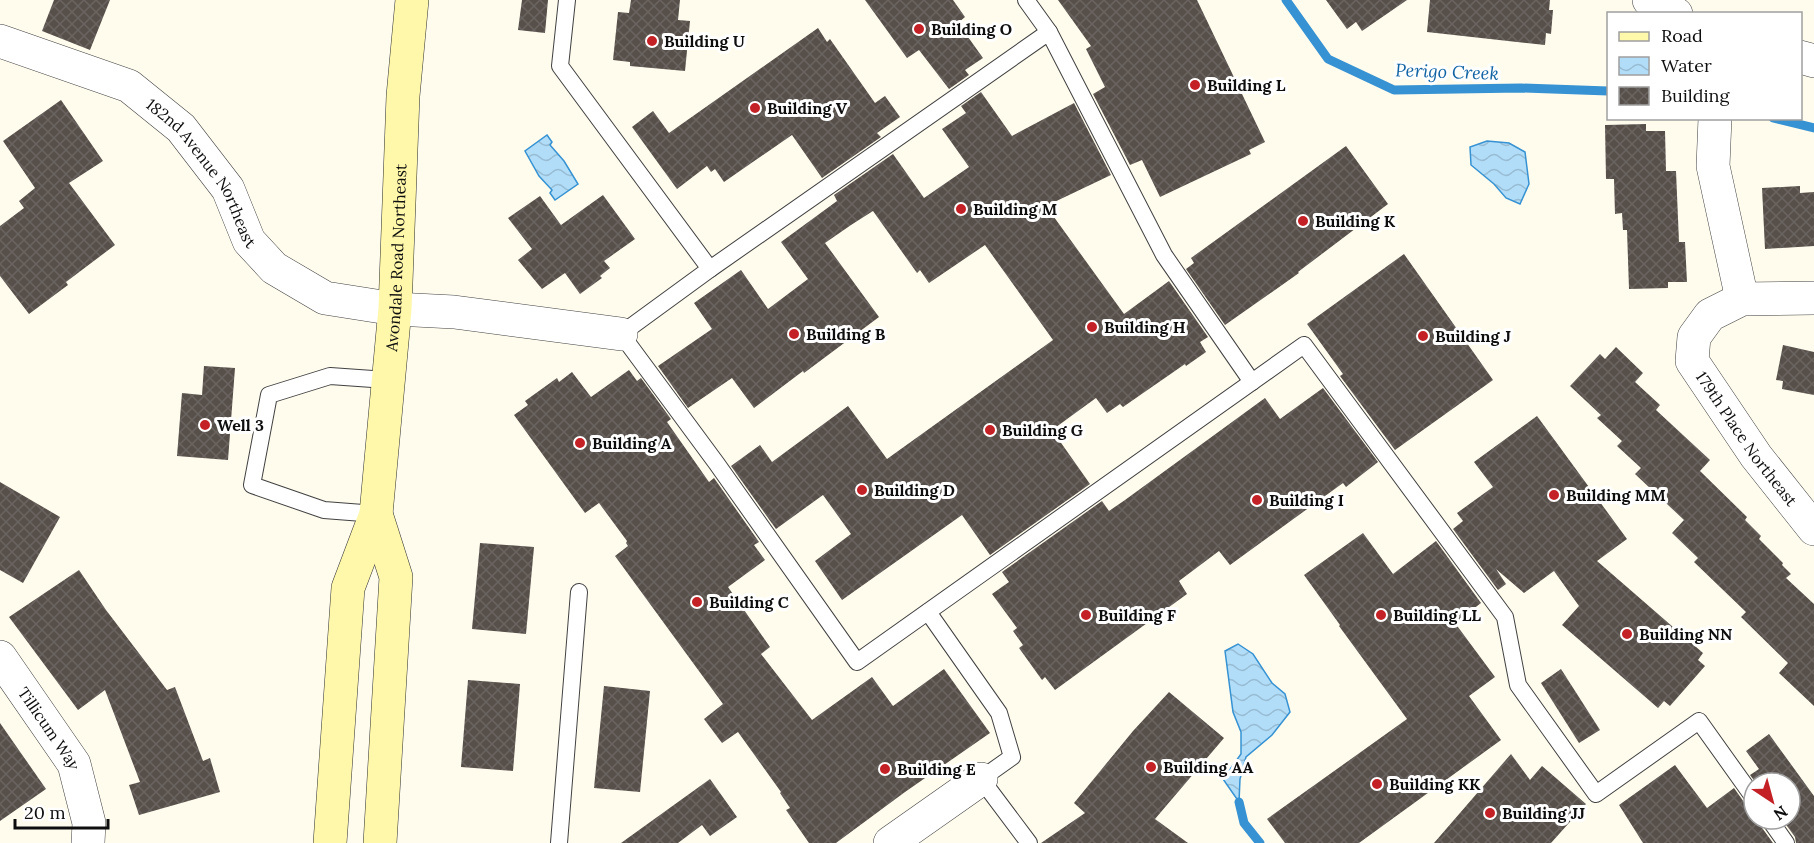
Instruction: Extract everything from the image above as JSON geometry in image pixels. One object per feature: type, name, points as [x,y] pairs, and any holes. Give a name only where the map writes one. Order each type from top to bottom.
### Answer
[{"type":"main road","name":"Avondale Road Northeast","points":[[330,843],[348,588],[376,514],[395,309],[403,96],[412,0]]},
{"type":"main road","name":"Avondale Road Northeast","points":[[376,514],[396,577],[380,843]]},
{"type":"street","points":[[1649,0],[1672,12]]},
{"type":"street","name":"182nd Avenue Northeast","points":[[3,48],[129,86],[181,128],[228,189],[249,240],[273,268],[325,298],[395,309],[454,312],[621,334]]},
{"type":"street","points":[[1715,120],[1713,165],[1743,299],[1814,298]]},
{"type":"street","name":"179th Place Northeast","points":[[1743,299],[1710,315],[1694,337],[1692,361],[1756,456],[1814,529]]},
{"type":"street","name":"Tillicum Way","points":[[0,657],[74,764],[89,823],[88,843]]},
{"type":"street","points":[[890,843],[981,779]]},
{"type":"lane","points":[[567,0],[560,66],[710,269]]},
{"type":"lane","points":[[1026,0],[1049,32],[1164,255],[1252,382]]},
{"type":"lane","points":[[1049,32],[621,334],[717,464],[857,662],[1304,345],[1505,617],[1518,684],[1596,794],[1699,721],[1742,781]]},
{"type":"lane","points":[[376,514],[324,510],[252,485],[269,395],[330,376],[387,380]]},
{"type":"lane","points":[[559,843],[579,592]]},
{"type":"lane","points":[[928,612],[999,713],[1012,757],[981,779],[1029,843]]},
{"type":"water","points":[[547,135],[552,142],[550,145],[564,161],[578,184],[555,200],[550,193],[552,190],[539,176],[525,151]]},
{"type":"water","points":[[1487,141],[1509,143],[1525,152],[1529,184],[1520,204],[1506,198],[1494,184],[1471,165],[1470,147]]},
{"type":"water","points":[[1238,644],[1253,654],[1272,683],[1285,694],[1290,712],[1272,735],[1246,757],[1240,779],[1239,802],[1223,779],[1241,754],[1241,732],[1233,712],[1225,651]]},
{"type":"building","points":[[54,0],[110,0],[90,50],[42,31]]},
{"type":"building","points":[[522,0],[548,0],[545,33],[518,30]]},
{"type":"building","name":"Building U","points":[[631,0],[680,0],[678,20],[690,21],[685,71],[630,66],[630,62],[613,60],[618,12],[629,13]]},
{"type":"building","name":"Building O","points":[[865,0],[953,0],[965,17],[958,23],[983,58],[965,70],[969,75],[949,89],[919,50],[907,58]]},
{"type":"building","points":[[1058,0],[1197,0],[1265,142],[1249,150],[1251,154],[1160,197],[1142,160],[1130,165],[1093,94],[1105,87],[1086,49],[1091,46]]},
{"type":"building","points":[[1326,0],[1407,0],[1362,31],[1356,22],[1347,29]]},
{"type":"building","points":[[1430,0],[1550,0],[1549,10],[1553,10],[1551,34],[1546,33],[1545,45],[1427,32]]},
{"type":"building","points":[[818,28],[827,42],[830,39],[875,103],[885,96],[900,117],[877,133],[881,137],[822,178],[792,135],[724,182],[715,169],[711,172],[707,166],[677,189],[632,127],[653,111],[669,133]]},
{"type":"building","points":[[981,92],[1012,136],[1074,103],[1111,175],[1046,206],[1124,314],[1169,281],[1208,337],[1200,342],[1206,352],[1123,407],[1120,404],[1107,413],[1096,398],[1052,430],[1090,484],[990,555],[962,515],[842,600],[815,561],[851,534],[823,495],[776,529],[731,466],[760,445],[772,462],[848,406],[887,459],[1053,340],[985,245],[929,283],[920,270],[917,273],[873,211],[825,243],[879,317],[754,408],[732,378],[688,408],[658,366],[712,329],[694,303],[741,270],[768,309],[808,279],[781,242],[837,201],[834,195],[893,154],[924,198],[969,167],[942,129],[966,113],[961,106]]},
{"type":"building","points":[[61,100],[103,161],[69,183],[115,245],[66,282],[68,285],[29,314],[0,276],[0,226],[24,208],[19,201],[35,188],[3,141]]},
{"type":"building","points":[[1646,124],[1646,131],[1665,131],[1666,171],[1676,171],[1679,242],[1685,242],[1687,282],[1668,282],[1668,288],[1629,289],[1627,230],[1623,230],[1622,213],[1615,214],[1614,179],[1606,179],[1605,125]]},
{"type":"building","name":"Building K","points":[[1346,146],[1388,204],[1299,273],[1225,325],[1186,269],[1194,263],[1191,258]]},
{"type":"building","points":[[1800,186],[1800,193],[1814,192],[1814,246],[1765,249],[1762,188]]},
{"type":"building","points":[[603,195],[635,239],[604,261],[610,268],[600,276],[602,278],[580,294],[565,273],[542,289],[518,260],[532,249],[508,218],[540,196],[561,225]]},
{"type":"building","points":[[1404,254],[1493,380],[1395,450],[1340,376],[1343,374],[1307,324]]},
{"type":"building","points":[[1783,345],[1814,352],[1814,395],[1782,389],[1783,381],[1776,380]]},
{"type":"building","points":[[1616,347],[1643,373],[1635,382],[1660,405],[1656,410],[1710,460],[1700,471],[1747,517],[1745,520],[1761,536],[1759,539],[1791,574],[1786,578],[1814,604],[1814,706],[1779,673],[1788,663],[1741,617],[1746,612],[1694,562],[1698,558],[1672,533],[1684,520],[1635,474],[1641,468],[1617,446],[1622,441],[1597,418],[1601,415],[1570,386],[1600,354],[1605,359]]},
{"type":"building","name":"Well 3","points":[[204,366],[235,368],[228,460],[177,456],[182,393],[202,395]]},
{"type":"building","points":[[629,370],[637,381],[641,378],[671,419],[667,422],[709,482],[714,478],[759,542],[754,545],[765,560],[728,587],[770,647],[761,654],[812,720],[872,677],[893,706],[944,669],[990,733],[836,843],[809,843],[786,810],[790,808],[781,792],[738,732],[722,743],[704,719],[723,704],[615,556],[628,546],[627,541],[599,503],[585,513],[514,415],[528,405],[525,401],[557,378],[559,382],[572,372],[591,397]]},
{"type":"building","points":[[1323,388],[1378,462],[1346,487],[1343,483],[1230,565],[1219,551],[1179,581],[1187,594],[1055,690],[1045,677],[1042,680],[1019,648],[1023,645],[1013,631],[1017,628],[992,594],[1009,582],[1002,572],[1102,501],[1109,511],[1265,398],[1280,419]]},
{"type":"building","points":[[1537,416],[1627,539],[1597,561],[1703,653],[1698,660],[1705,666],[1670,706],[1664,701],[1658,708],[1562,625],[1579,606],[1554,571],[1524,593],[1496,569],[1506,584],[1498,590],[1453,529],[1463,521],[1457,513],[1493,487],[1474,462]]},
{"type":"building","points":[[0,482],[60,517],[23,583],[0,570]]},
{"type":"building","points":[[1363,533],[1393,574],[1436,541],[1481,603],[1455,623],[1495,677],[1469,696],[1501,740],[1359,843],[1285,843],[1267,819],[1407,719],[1304,575]]},
{"type":"building","points":[[480,543],[534,547],[526,634],[472,629]]},
{"type":"building","points":[[79,570],[106,610],[167,690],[175,687],[203,761],[210,758],[220,792],[139,815],[129,785],[140,782],[105,690],[78,710],[9,617]]},
{"type":"building","points":[[1561,669],[1600,730],[1579,743],[1541,683]]},
{"type":"building","points":[[468,680],[520,684],[513,771],[461,767]]},
{"type":"building","points":[[604,686],[650,691],[640,792],[594,788]]},
{"type":"building","name":"Building AA","points":[[1169,692],[1224,738],[1155,819],[1188,843],[1041,843],[1085,813],[1074,803],[1133,731]]},
{"type":"building","points":[[0,723],[46,789],[0,821]]},
{"type":"building","points":[[1769,734],[1796,771],[1756,771],[1759,769],[1746,751]]},
{"type":"building","points":[[1511,754],[1530,780],[1542,766],[1586,804],[1551,843],[1434,843]]},
{"type":"building","points":[[1675,765],[1707,808],[1734,788],[1742,799],[1742,831],[1764,831],[1773,843],[1643,843],[1619,805]]},
{"type":"building","points":[[710,779],[737,817],[710,836],[702,825],[678,843],[621,843]]},
{"type":"building","points":[[1802,779],[1814,796],[1814,843],[1796,843],[1791,831],[1802,831]]},
{"type":"waterway","name":"Perigo Creek","points":[[1286,0],[1328,59],[1394,90],[1521,88],[1607,91]]},
{"type":"waterway","name":"Perigo Creek","points":[[1781,120],[1814,128]]},
{"type":"waterway","points":[[1239,802],[1244,823],[1260,843]]},
{"type":"place","name":"Building O","points":[[919,29]]},
{"type":"place","name":"Building U","points":[[652,41]]},
{"type":"place","name":"Building L","points":[[1195,85]]},
{"type":"place","name":"Building V","points":[[755,108]]},
{"type":"place","name":"Building M","points":[[961,209]]},
{"type":"place","name":"Building K","points":[[1303,221]]},
{"type":"place","name":"Building H","points":[[1092,327]]},
{"type":"place","name":"Building B","points":[[794,334]]},
{"type":"place","name":"Building J","points":[[1423,336]]},
{"type":"place","name":"Well 3","points":[[205,425]]},
{"type":"place","name":"Building G","points":[[990,430]]},
{"type":"place","name":"Building A","points":[[580,443]]},
{"type":"place","name":"Building D","points":[[862,490]]},
{"type":"place","name":"Building MM","points":[[1554,495]]},
{"type":"place","name":"Building I","points":[[1257,500]]},
{"type":"place","name":"Building C","points":[[697,602]]},
{"type":"place","name":"Building F","points":[[1086,615]]},
{"type":"place","name":"Building LL","points":[[1381,615]]},
{"type":"place","name":"Building NN","points":[[1627,634]]},
{"type":"place","name":"Building AA","points":[[1151,767]]},
{"type":"place","name":"Building E","points":[[885,769]]},
{"type":"place","name":"Building KK","points":[[1377,784]]},
{"type":"place","name":"Building JJ","points":[[1490,813]]}]
